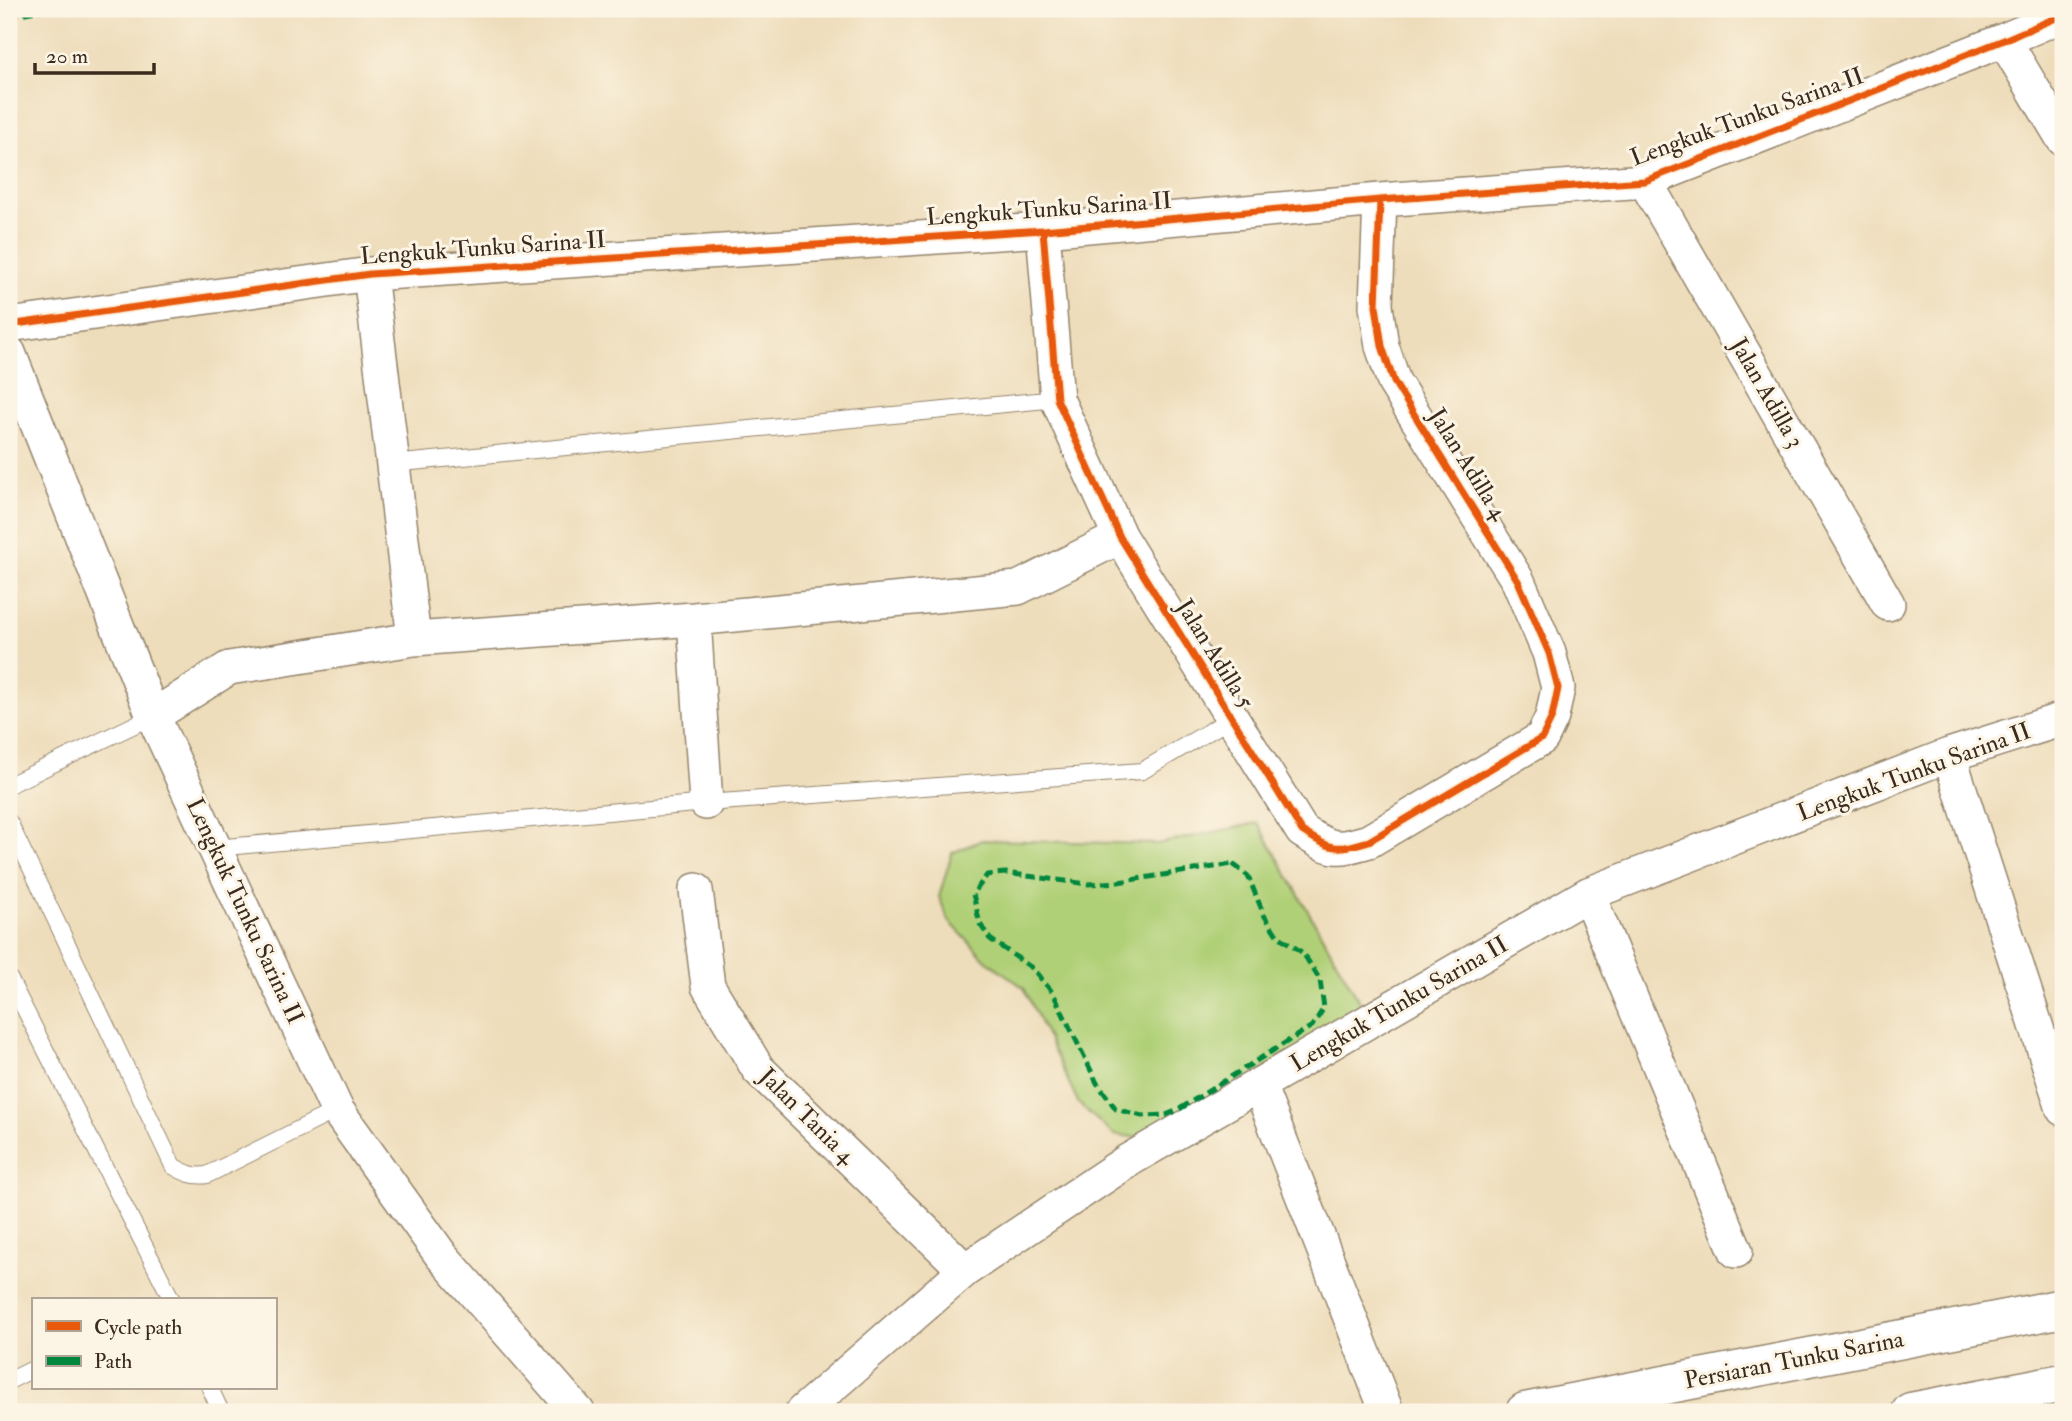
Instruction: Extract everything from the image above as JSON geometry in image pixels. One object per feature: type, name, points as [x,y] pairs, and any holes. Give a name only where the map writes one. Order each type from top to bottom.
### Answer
[{"type":"street","name":"Lengkuk Tunku Sarina II","points":[[9,325],[370,274],[1043,230],[1380,200],[1645,181],[2063,15]]},
{"type":"street","points":[[2004,40],[2063,139]]},
{"type":"street","name":"Jalan Adilla 3","points":[[1645,181],[1888,604]]},
{"type":"street","name":"Jalan Adilla 4","points":[[1380,200],[1376,306],[1382,346],[1394,382],[1518,580],[1549,653],[1558,688],[1552,717],[1542,738]]},
{"type":"street","name":"Jalan Adilla 5","points":[[1043,230],[1057,399],[1120,537],[1302,831],[1325,846],[1342,849],[1369,841],[1542,738]]},
{"type":"street","points":[[370,274],[414,639]]},
{"type":"street","name":"Lengkuk Tunku Sarina II","points":[[9,353],[153,716],[337,1110],[441,1255],[578,1412]]},
{"type":"street","points":[[153,716],[229,668],[414,639],[694,619],[1018,588],[1120,537]]},
{"type":"street","points":[[694,619],[706,803]]},
{"type":"street","name":"Lengkuk Tunku Sarina II","points":[[802,1412],[965,1270],[1129,1160],[1588,894],[1949,755],[2063,719]]},
{"type":"street","points":[[1949,755],[2063,1109]]},
{"type":"street","name":"Jalan Tania 4","points":[[696,890],[708,986],[758,1069],[965,1270]]},
{"type":"street","points":[[1588,894],[1736,1251]]},
{"type":"street","points":[[1259,1085],[1387,1412]]},
{"type":"street","name":"Persiaran Tunku Sarina","points":[[1525,1412],[2063,1308]]},
{"type":"street","points":[[1910,1412],[2063,1383]]},
{"type":"lane","points":[[392,464],[1057,399]]},
{"type":"lane","points":[[9,785],[153,716]]},
{"type":"lane","points":[[215,848],[706,803],[1142,771],[1232,718]]},
{"type":"lane","points":[[9,822],[173,1166],[187,1174],[207,1175],[337,1110]]},
{"type":"lane","points":[[9,978],[171,1298]]},
{"type":"lane","points":[[9,1381],[32,1370]]},
{"type":"lane","points":[[211,1390],[221,1412]]},
{"type":"green space","points":[[1258,823],[1365,1011],[1146,1138],[1114,1135],[1079,1104],[1024,988],[986,960],[949,921],[939,897],[952,853],[982,840],[1157,844]]},
{"type":"marked path","points":[[9,16],[47,9]]},
{"type":"marked path","points":[[1233,864],[1248,876],[1264,915],[1277,935],[1303,953],[1320,980],[1324,1008],[1312,1026],[1178,1110],[1166,1115],[1142,1116],[1116,1109],[1097,1083],[1053,993],[1032,968],[990,939],[980,924],[973,894],[987,875],[1005,873],[1088,884],[1118,882],[1233,864]]},
{"type":"cycle path","points":[[9,325],[370,274],[1043,230],[1380,200],[1645,181],[2063,15]]},
{"type":"cycle path","points":[[1043,230],[1057,399],[1120,537],[1302,831],[1327,845],[1341,847],[1369,841],[1542,738],[1552,717],[1558,688],[1549,653],[1518,581],[1394,382],[1382,346],[1376,306],[1380,200]]}]
